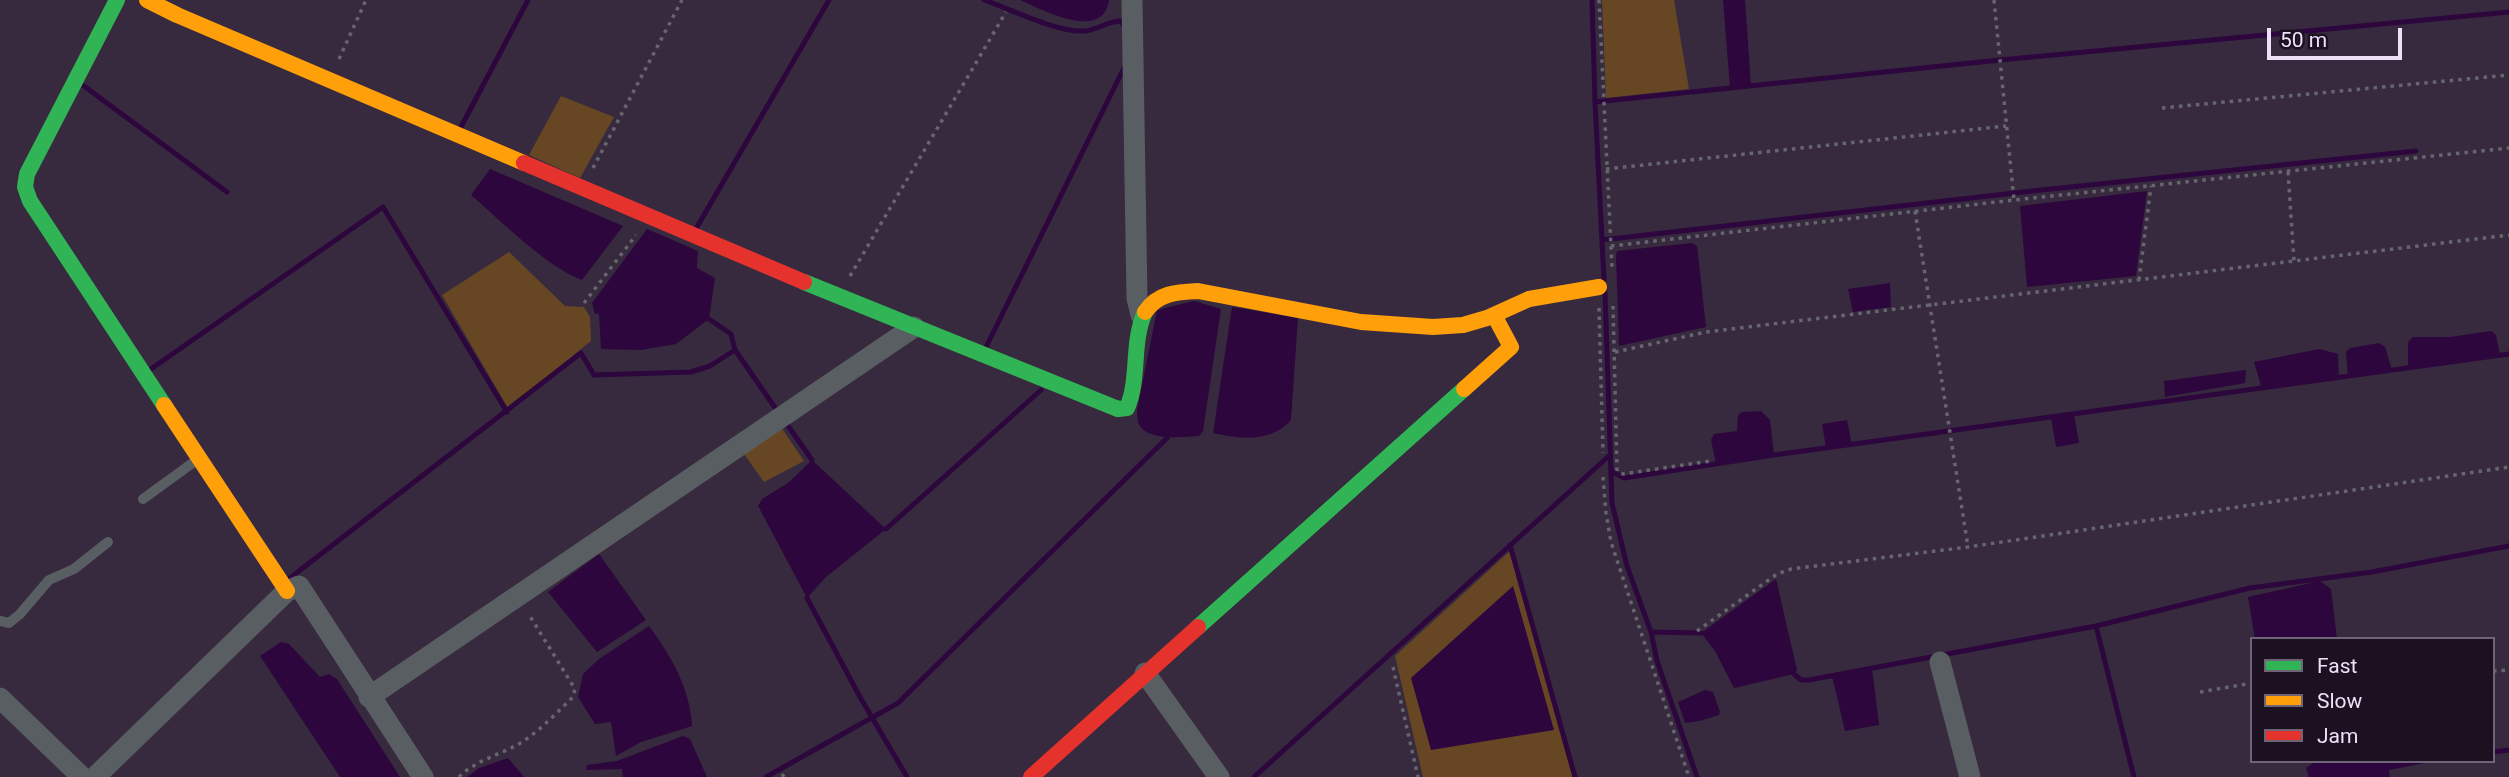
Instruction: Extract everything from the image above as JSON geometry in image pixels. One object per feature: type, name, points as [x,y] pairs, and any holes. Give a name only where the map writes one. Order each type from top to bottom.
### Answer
[{"type":"street","points":[[117,0],[27,174],[25,187],[30,201],[287,591]]},
{"type":"street","points":[[147,0],[838,296],[1112,408],[1123,409],[1131,399],[1141,315],[1137,298],[1132,0]]},
{"type":"street","points":[[1141,315],[1150,302],[1170,292],[1184,290],[1361,322],[1396,326],[1463,325],[1537,297],[1599,287]]},
{"type":"street","points":[[1031,777],[1511,347],[1494,315]]},
{"type":"street","points":[[369,697],[914,327]]},
{"type":"street","points":[[95,777],[287,591],[299,586],[423,777]]},
{"type":"street","points":[[1940,662],[1970,777]]},
{"type":"street","points":[[1146,673],[1219,777]]},
{"type":"street","points":[[0,698],[82,777]]},
{"type":"lane","points":[[143,499],[200,457]]},
{"type":"lane","points":[[0,621],[9,622],[20,614],[49,580],[74,569],[108,542]]},
{"type":"path","points":[[329,80],[366,0]]},
{"type":"path","points":[[582,188],[682,0]]},
{"type":"path","points":[[1994,0],[2014,200]]},
{"type":"path","points":[[838,296],[1006,12]]},
{"type":"path","points":[[2162,108],[2509,75]]},
{"type":"path","points":[[1606,169],[2006,126]]},
{"type":"path","points":[[1611,246],[2509,148]]},
{"type":"path","points":[[2288,172],[2294,261]]},
{"type":"path","points":[[2139,280],[2151,186]]},
{"type":"path","points":[[1915,211],[1968,547]]},
{"type":"path","points":[[584,303],[650,217]]},
{"type":"path","points":[[1615,352],[1706,332],[2509,235]]},
{"type":"path","points":[[1599,287],[1603,453]]},
{"type":"path","points":[[1697,631],[1777,574],[1791,569],[1968,547],[2509,467]]},
{"type":"path","points":[[1603,477],[1611,542],[1689,777]]},
{"type":"path","points":[[458,777],[466,769],[521,743],[573,697],[575,689],[518,596]]},
{"type":"path","points":[[1393,667],[1418,777]]},
{"type":"path","points":[[2200,692],[2250,683]]},
{"type":"shaded area","points":[[1020,0],[1109,0],[1104,13],[1096,19],[1084,21],[1070,20]]},
{"type":"shaded area","points":[[1602,0],[1674,0],[1689,89],[1606,98]]},
{"type":"shaded area","points":[[1723,0],[1745,0],[1751,86],[1730,88]]},
{"type":"shaded area","points":[[561,96],[614,117],[580,178],[529,155]]},
{"type":"shaded area","points":[[490,169],[623,226],[582,280],[554,265],[471,195]]},
{"type":"shaded area","points":[[2147,191],[2136,276],[2027,287],[2020,206]]},
{"type":"shaded area","points":[[647,229],[698,251],[697,268],[715,278],[709,319],[676,344],[641,350],[601,349],[599,314],[595,314],[592,303]]},
{"type":"shaded area","points":[[1692,243],[1697,246],[1706,327],[1619,346],[1617,251]]},
{"type":"shaded area","points":[[509,252],[565,306],[584,307],[590,317],[591,341],[508,408],[442,295]]},
{"type":"shaded area","points":[[1890,283],[1891,307],[1853,312],[1848,289]]},
{"type":"shaded area","points":[[1194,301],[1221,309],[1203,431],[1199,436],[1185,437],[1151,434],[1139,424],[1137,410],[1157,310]]},
{"type":"shaded area","points":[[1232,307],[1298,318],[1291,420],[1274,433],[1265,436],[1244,438],[1213,433]]},
{"type":"shaded area","points":[[2491,331],[2496,335],[2500,355],[2408,368],[2408,342],[2413,337],[2450,337]]},
{"type":"shaded area","points":[[2379,343],[2385,347],[2392,370],[2348,377],[2346,352],[2350,348]]},
{"type":"shaded area","points":[[2319,349],[2338,354],[2339,378],[2262,389],[2254,362]]},
{"type":"shaded area","points":[[2246,370],[2245,383],[2165,397],[2164,381]]},
{"type":"shaded area","points":[[1761,411],[1770,420],[1774,455],[1716,464],[1711,440],[1714,434],[1737,431],[1738,415],[1742,412]]},
{"type":"shaded area","points":[[2074,415],[2079,443],[2056,447],[2051,418]]},
{"type":"shaded area","points":[[1847,420],[1852,445],[1826,448],[1822,424]]},
{"type":"shaded area","points":[[781,427],[804,461],[764,482],[744,454]]},
{"type":"shaded area","points":[[812,460],[886,529],[826,577],[807,598],[758,506],[762,499],[788,483]]},
{"type":"shaded area","points":[[1510,551],[1573,777],[1423,777],[1395,656]]},
{"type":"shaded area","points":[[599,554],[646,620],[597,652],[548,592]]},
{"type":"shaded area","points":[[1776,579],[1797,670],[1794,674],[1734,688],[1715,651],[1701,633]]},
{"type":"shaded area","points":[[2320,581],[2331,589],[2337,637],[2255,637],[2248,597]]},
{"type":"shaded area","points":[[1513,586],[1554,730],[1431,750],[1411,678]]},
{"type":"shaded area","points":[[649,626],[678,673],[688,699],[692,726],[641,742],[616,756],[611,722],[595,724],[578,697],[583,674],[599,659]]},
{"type":"shaded area","points":[[281,642],[289,644],[320,677],[329,674],[337,679],[400,777],[340,777],[260,656]]},
{"type":"shaded area","points":[[1872,668],[1879,725],[1845,731],[1832,676]]},
{"type":"shaded area","points":[[1705,690],[1713,692],[1719,715],[1685,723],[1678,702]]},
{"type":"shaded area","points":[[683,736],[690,739],[707,777],[623,777],[622,769],[586,770],[587,765],[617,761]]},
{"type":"shaded area","points":[[508,758],[524,777],[467,777],[479,768]]},
{"type":"shaded area","points":[[2313,763],[2425,763],[2389,770],[2390,777],[2309,777],[2306,768]]},
{"type":"waterway","points":[[461,127],[528,0]]},
{"type":"waterway","points":[[697,227],[829,0]]},
{"type":"waterway","points":[[984,0],[1073,31],[1089,30],[1121,21],[1125,27]]},
{"type":"waterway","points":[[1592,0],[1604,280]]},
{"type":"waterway","points":[[1595,102],[2000,60],[2509,12]]},
{"type":"waterway","points":[[986,347],[1124,68]]},
{"type":"waterway","points":[[84,86],[227,192]]},
{"type":"waterway","points":[[1602,240],[2416,151]]},
{"type":"waterway","points":[[151,369],[383,207],[507,412]]},
{"type":"waterway","points":[[1605,293],[1612,503],[1627,566],[1697,777]]},
{"type":"waterway","points":[[709,319],[731,334],[735,350],[778,412]]},
{"type":"waterway","points":[[290,578],[581,353],[594,375],[691,372],[710,366],[735,350]]},
{"type":"waterway","points":[[1611,471],[1624,478],[2509,354]]},
{"type":"waterway","points":[[886,529],[1041,390]]},
{"type":"waterway","points":[[784,420],[812,460]]},
{"type":"waterway","points":[[766,777],[898,703],[1168,437]]},
{"type":"waterway","points":[[1254,777],[1610,455]]},
{"type":"waterway","points":[[1510,545],[1575,777]]},
{"type":"waterway","points":[[1794,674],[1801,680],[1809,680],[2096,626],[2250,588],[2372,572],[2509,546]]},
{"type":"waterway","points":[[807,598],[907,777]]},
{"type":"waterway","points":[[2096,626],[2134,777]]},
{"type":"waterway","points":[[1651,632],[1701,633]]},
{"type":"waterway","points":[[2495,752],[2509,750]]},
{"type":"traffic: fast","points":[[117,0],[27,174],[25,187],[30,201],[164,405]]},
{"type":"traffic: fast","points":[[804,282],[1118,409],[1127,408],[1131,397],[1138,336],[1145,312]]},
{"type":"traffic: fast","points":[[1198,627],[1464,389]]},
{"type":"traffic: slow","points":[[147,0],[524,163]]},
{"type":"traffic: slow","points":[[1145,312],[1162,297],[1198,291],[1361,322],[1433,327],[1463,325],[1487,318],[1529,299],[1599,287]]},
{"type":"traffic: slow","points":[[1464,389],[1511,347],[1494,315]]},
{"type":"traffic: slow","points":[[164,405],[287,591]]},
{"type":"traffic: jam","points":[[524,163],[804,282]]},
{"type":"traffic: jam","points":[[1031,777],[1198,627]]}]
